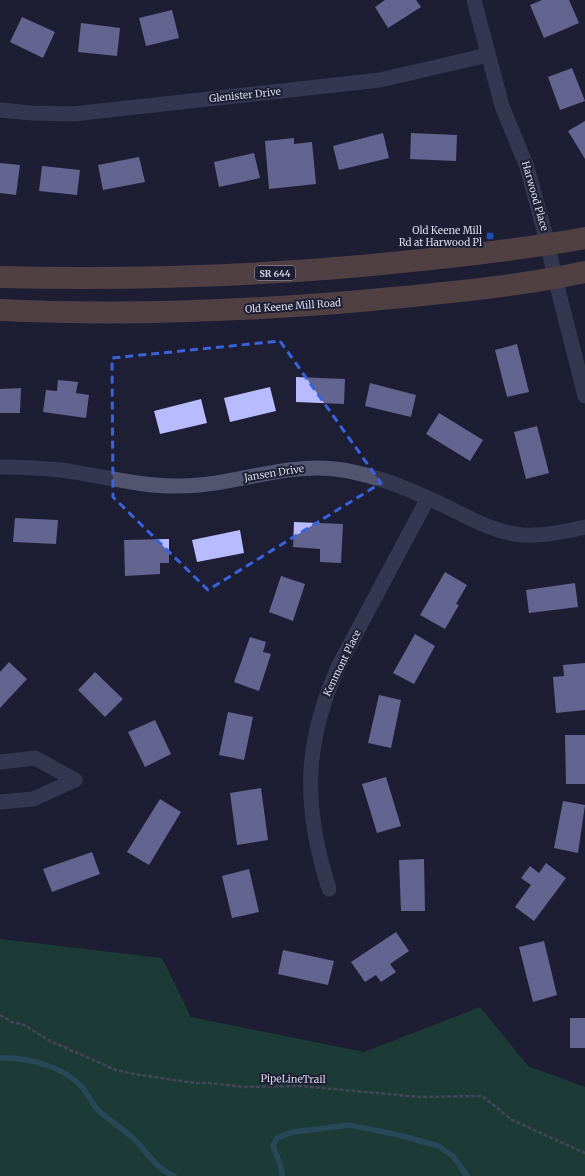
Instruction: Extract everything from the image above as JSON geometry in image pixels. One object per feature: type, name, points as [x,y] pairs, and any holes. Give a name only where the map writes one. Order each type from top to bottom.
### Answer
[{"type":"main road","name":"SR 644","points":[[0,277],[134,279],[275,273],[441,258],[548,245],[585,238]]},
{"type":"main road","name":"Old Keene Mill Road","points":[[0,310],[127,313],[261,309],[432,294],[555,278],[585,272]]},
{"type":"street","name":"Harwood Place","points":[[474,0],[502,106],[527,167],[548,245],[585,396]]},
{"type":"street","name":"Glenister Drive","points":[[0,110],[31,114],[73,114],[372,81],[488,55]]},
{"type":"street","name":"Jansen Drive","points":[[0,467],[60,470],[135,484],[179,486],[213,484],[286,469],[335,469],[372,475],[428,498],[492,528],[522,535],[556,534],[585,527]]},
{"type":"street","name":"Kenmont Place","points":[[329,889],[322,866],[310,799],[311,756],[317,720],[338,666],[428,498]]},
{"type":"street","points":[[0,762],[35,758],[75,780],[33,799],[0,802]]},
{"type":"path","name":"PipeLineTrail","points":[[0,1015],[12,1022],[24,1025],[50,1040],[116,1070],[134,1074],[195,1084],[209,1083],[244,1087],[300,1086],[420,1097],[482,1096],[512,1120],[585,1152]]},
{"type":"highlighted area","points":[[280,341],[381,483],[208,590],[113,497],[112,358]]},
{"type":"green space","points":[[0,939],[162,958],[191,1017],[364,1052],[480,1007],[528,1066],[585,1087],[585,1176],[0,1176]]},
{"type":"building","points":[[385,0],[416,0],[421,7],[388,28],[375,7]]},
{"type":"building","points":[[542,0],[569,0],[579,23],[544,38],[530,5]]},
{"type":"building","points":[[172,10],[179,38],[146,46],[139,18]]},
{"type":"building","points":[[22,17],[55,32],[43,58],[10,42]]},
{"type":"building","points":[[81,23],[120,28],[117,56],[78,52]]},
{"type":"building","points":[[572,68],[585,101],[560,110],[548,77]]},
{"type":"building","points":[[585,121],[585,159],[568,131]]},
{"type":"building","points":[[383,133],[389,158],[339,170],[333,146]]},
{"type":"building","points":[[411,133],[457,135],[456,161],[410,159]]},
{"type":"building","points":[[294,138],[294,144],[312,142],[316,184],[269,189],[265,141]]},
{"type":"building","points":[[254,153],[260,178],[219,187],[214,162]]},
{"type":"building","points":[[139,157],[145,182],[103,190],[98,165]]},
{"type":"building","points":[[0,163],[20,165],[16,195],[0,193]]},
{"type":"building","points":[[42,166],[80,170],[77,195],[39,191]]},
{"type":"building","points":[[517,344],[529,392],[507,397],[495,350]]},
{"type":"building","points":[[296,377],[345,379],[344,404],[296,402]]},
{"type":"building","points":[[58,380],[78,382],[76,393],[89,395],[86,418],[43,412],[46,390],[57,391]]},
{"type":"building","points":[[370,383],[416,395],[411,417],[365,406]]},
{"type":"building","points":[[270,387],[276,411],[230,422],[224,398]]},
{"type":"building","points":[[21,388],[20,413],[0,413],[0,389]]},
{"type":"building","points":[[201,399],[207,423],[160,434],[154,411]]},
{"type":"building","points":[[439,413],[483,440],[470,461],[426,434]]},
{"type":"building","points":[[537,426],[549,473],[526,479],[514,432]]},
{"type":"building","points":[[15,518],[58,520],[56,544],[13,542]]},
{"type":"building","points":[[294,522],[343,524],[341,563],[320,562],[320,549],[293,547]]},
{"type":"building","points":[[240,530],[244,553],[197,562],[192,540]]},
{"type":"building","points":[[169,539],[169,563],[160,563],[160,574],[125,576],[124,540]]},
{"type":"building","points":[[445,572],[467,585],[456,604],[459,605],[445,629],[420,615]]},
{"type":"building","points":[[281,576],[305,584],[293,621],[269,612]]},
{"type":"building","points":[[575,583],[578,607],[529,613],[526,590]]},
{"type":"building","points":[[415,634],[435,646],[414,684],[393,673]]},
{"type":"building","points":[[250,637],[266,642],[263,652],[271,654],[259,691],[234,682]]},
{"type":"building","points":[[9,662],[27,679],[0,708],[0,672]]},
{"type":"building","points":[[585,663],[585,710],[556,713],[553,677],[564,676],[563,665]]},
{"type":"building","points":[[95,672],[123,699],[105,717],[78,690]]},
{"type":"building","points":[[379,695],[401,700],[391,748],[368,743]]},
{"type":"building","points":[[228,712],[253,717],[244,760],[219,755]]},
{"type":"building","points":[[155,720],[171,754],[145,767],[128,732]]},
{"type":"building","points":[[565,735],[585,735],[585,784],[566,784]]},
{"type":"building","points":[[386,777],[401,826],[377,833],[362,784]]},
{"type":"building","points":[[261,788],[268,840],[237,845],[230,793]]},
{"type":"building","points":[[160,799],[181,812],[149,865],[127,852]]},
{"type":"building","points":[[563,801],[585,805],[578,853],[554,848]]},
{"type":"building","points":[[92,852],[100,874],[52,892],[43,869]]},
{"type":"building","points":[[424,859],[425,911],[401,911],[399,860]]},
{"type":"building","points":[[546,863],[566,878],[534,921],[515,907],[531,885],[521,878],[530,866],[539,873]]},
{"type":"building","points":[[249,869],[259,912],[232,918],[222,876]]},
{"type":"building","points":[[396,932],[409,951],[390,964],[396,972],[381,982],[376,975],[365,982],[351,962]]},
{"type":"building","points":[[544,941],[557,995],[533,1002],[519,947]]},
{"type":"building","points":[[283,950],[334,961],[328,985],[278,974]]},
{"type":"building","points":[[570,1018],[585,1018],[585,1048],[570,1048]]},
{"type":"waterway","points":[[0,1058],[33,1061],[65,1073],[82,1087],[98,1110],[132,1137],[158,1165],[174,1176]]},
{"type":"waterway","points":[[282,1176],[282,1169],[273,1145],[277,1138],[293,1132],[349,1125],[399,1135],[438,1146],[453,1156],[467,1176]]},
{"type":"place","name":"Old Keene Mill Rd at Harwood Pl","points":[[490,236]]}]
